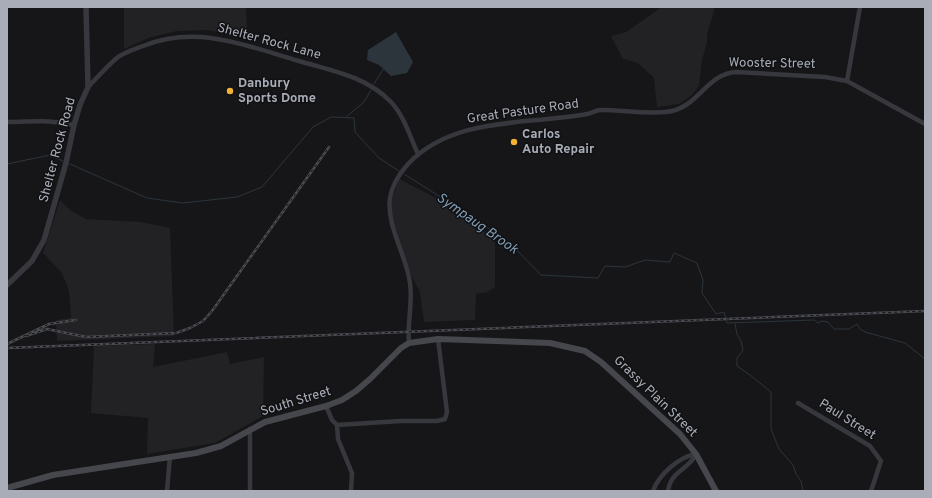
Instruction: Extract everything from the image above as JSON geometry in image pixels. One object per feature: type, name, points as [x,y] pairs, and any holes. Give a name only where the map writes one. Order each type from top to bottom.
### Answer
[{"type":"main road","points":[[409,343],[438,340]]},
{"type":"main road","name":"Grassy Plain Street","points":[[438,340],[550,343],[584,351],[601,362],[671,424],[696,454],[716,491]]},
{"type":"main road","name":"South Street","points":[[7,488],[53,475],[196,453],[221,446],[250,429],[280,417],[326,406],[356,391],[401,348],[409,343]]},
{"type":"street","name":"Shelter Rock Road","points":[[7,285],[28,266],[39,250],[48,226],[66,163],[80,105],[88,87],[86,7]]},
{"type":"street","points":[[847,81],[860,7]]},
{"type":"street","name":"Shelter Rock Lane","points":[[88,87],[120,56],[143,46],[167,38],[192,36],[215,37],[339,72],[363,81],[390,101],[398,112],[418,154]]},
{"type":"street","name":"Wooster Street","points":[[621,111],[674,111],[685,107],[696,99],[715,78],[725,73],[760,73],[824,77],[847,81],[925,124]]},
{"type":"street","name":"Great Pasture Road","points":[[409,343],[410,283],[391,216],[390,199],[394,185],[401,172],[418,154],[434,143],[467,130],[571,116],[599,110],[621,111]]},
{"type":"street","points":[[7,122],[40,120],[74,125]]},
{"type":"street","points":[[337,425],[402,421],[437,421],[445,419],[448,412],[438,340]]},
{"type":"street","name":"Paul Street","points":[[798,403],[870,446],[881,460],[870,491]]},
{"type":"street","points":[[326,406],[332,420],[337,425],[338,439],[352,473],[351,491]]},
{"type":"street","points":[[250,429],[250,491]]},
{"type":"street","points":[[653,491],[656,484],[666,472],[688,455],[696,454]]},
{"type":"street","points":[[668,491],[674,475],[693,461],[696,454]]},
{"type":"street","points":[[167,491],[170,456]]},
{"type":"shaded area","points":[[124,7],[246,7],[247,38],[208,30],[177,31],[151,37],[124,49]]},
{"type":"shaded area","points":[[662,7],[715,7],[707,35],[699,86],[692,95],[679,104],[657,107],[654,78],[638,63],[623,59],[611,36],[626,32]]},
{"type":"shaded area","points":[[396,32],[413,62],[407,73],[391,76],[379,65],[367,60],[368,50]]},
{"type":"shaded area","points":[[399,179],[446,203],[450,209],[495,238],[495,287],[487,292],[476,294],[475,320],[424,322],[420,292],[412,277],[392,217],[391,203]]},
{"type":"shaded area","points":[[60,200],[70,210],[86,219],[141,222],[170,228],[174,336],[57,341],[56,320],[71,318],[69,291],[62,273],[43,253]]},
{"type":"shaded area","points":[[155,344],[153,367],[227,352],[230,364],[264,357],[263,416],[215,443],[147,454],[148,418],[91,413],[94,346]]},
{"type":"waterway","points":[[374,84],[384,68]]},
{"type":"waterway","points":[[346,117],[364,102],[371,90]]},
{"type":"waterway","name":"Sympaug Brook","points":[[70,164],[147,198],[183,203],[237,197],[262,187],[313,127],[331,117],[354,118],[355,132],[379,158],[399,171]]},
{"type":"waterway","name":"Sympaug Brook","points":[[7,164],[50,155],[63,161]]},
{"type":"waterway","name":"Sympaug Brook","points":[[404,174],[477,220],[513,246],[541,275],[598,278],[605,266],[625,267],[645,260],[670,262],[674,253],[697,263],[703,280],[702,293],[716,314],[724,312],[727,323],[814,320],[818,323],[822,321],[828,322],[834,329],[849,329],[857,324],[860,329],[865,332],[905,343],[925,359]]},
{"type":"waterway","points":[[735,324],[743,350],[737,358],[737,366],[771,392],[771,429],[779,449],[793,465],[796,474],[801,481],[803,491]]},
{"type":"railway","points":[[26,336],[47,329],[86,337],[176,333],[203,321],[212,311],[329,147]]},
{"type":"railway","points":[[7,348],[925,311]]},
{"type":"railway","points":[[7,344],[49,324],[76,320]]},
{"type":"place","name":"Danbury Sports Dome","points":[[230,91]]},
{"type":"place","name":"Carlos Auto Repair","points":[[514,142]]}]
